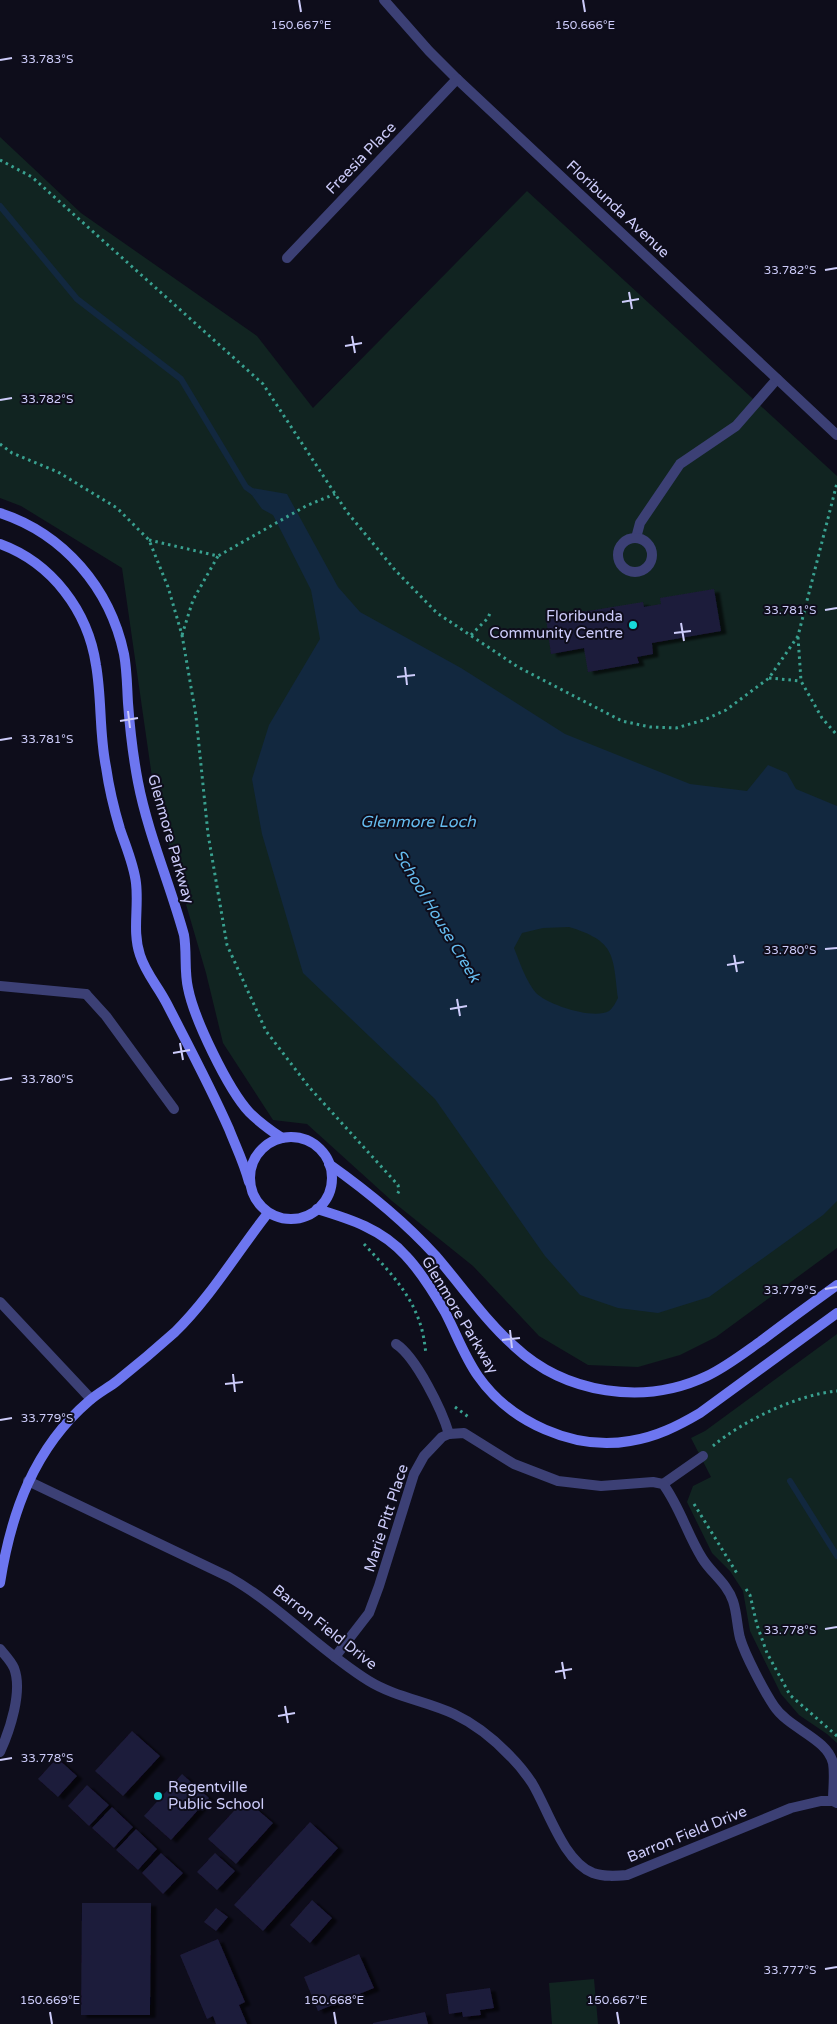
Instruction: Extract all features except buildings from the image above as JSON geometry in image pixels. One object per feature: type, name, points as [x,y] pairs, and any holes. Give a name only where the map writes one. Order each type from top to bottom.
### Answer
[{"type":"main road","name":"Glenmore Parkway","points":[[0,513],[31,525],[47,535],[71,556],[94,583],[115,623],[124,655],[130,732],[141,798],[184,935],[186,975],[193,1008],[209,1044],[248,1110],[261,1124],[282,1138]]},
{"type":"main road","points":[[0,544],[25,555],[48,573],[66,593],[87,630],[96,665],[105,765],[115,813],[135,872],[137,894],[135,934],[140,954],[151,980],[165,999],[217,1100],[243,1160],[249,1182],[253,1196],[261,1208],[268,1213],[284,1219],[298,1219],[312,1214],[323,1204],[330,1192],[332,1178],[329,1164],[322,1151],[310,1142],[296,1138],[282,1138],[269,1143],[258,1153],[250,1168],[249,1182]]},
{"type":"main road","name":"Glenmore Parkway","points":[[329,1164],[386,1206],[434,1254],[491,1322],[525,1356],[552,1374],[566,1380],[604,1390],[624,1392],[661,1390],[678,1387],[708,1376],[737,1358],[837,1285]]},
{"type":"main road","name":"Glenmore Parkway","points":[[317,1209],[371,1228],[396,1246],[412,1264],[444,1312],[470,1364],[494,1395],[528,1421],[544,1429],[574,1439],[612,1443],[654,1435],[676,1427],[700,1413],[837,1313]]},
{"type":"main road","points":[[0,1584],[8,1539],[19,1502],[28,1481],[54,1436],[70,1418],[92,1399],[117,1381],[176,1331],[198,1307],[268,1213]]},
{"type":"street","name":"Floribunda Avenue","points":[[384,0],[429,52],[457,79],[837,435]]},
{"type":"street","name":"Freesia Place","points":[[287,258],[457,79]]},
{"type":"street","points":[[636,538],[640,523],[680,464],[736,426],[778,379]]},
{"type":"street","points":[[0,986],[86,994],[106,1016],[174,1109]]},
{"type":"street","points":[[0,1302],[92,1399]]},
{"type":"street","points":[[396,1344],[402,1348],[414,1365],[443,1414],[449,1434],[464,1434],[514,1464],[558,1480],[601,1486],[653,1482],[663,1484],[673,1499],[703,1560],[722,1581],[730,1594],[735,1608],[742,1643],[775,1708],[789,1724],[819,1742],[828,1752],[833,1768],[835,1802]]},
{"type":"street","name":"Marie Pitt Place","points":[[335,1657],[364,1621],[373,1604],[418,1465],[436,1441],[449,1434]]},
{"type":"street","points":[[663,1484],[703,1456]]},
{"type":"street","name":"Barron Field Drive","points":[[28,1481],[237,1582],[259,1596],[335,1657],[370,1682],[389,1691],[453,1713],[491,1738],[511,1757],[532,1783],[575,1860],[593,1873],[614,1876],[627,1875],[791,1808],[810,1803],[835,1802]]},
{"type":"street","points":[[0,1649],[14,1668],[17,1684],[15,1706],[0,1752]]},
{"type":"path","points":[[0,160],[32,177],[264,384],[347,512],[395,570],[437,612],[518,667],[622,721],[650,727],[676,728],[704,720],[726,710],[769,678],[798,636]]},
{"type":"path","points":[[0,444],[12,453],[58,472],[117,508],[149,540],[168,587],[182,636],[196,716],[208,834],[227,945],[266,1031],[309,1087],[398,1185],[399,1190],[386,1206]]},
{"type":"path","points":[[837,483],[798,636],[801,681],[822,718],[837,735]]},
{"type":"path","points":[[182,636],[193,600],[218,556],[306,506],[335,494]]},
{"type":"path","points":[[149,540],[218,556]]},
{"type":"path","points":[[471,635],[488,618],[490,613]]},
{"type":"path","points":[[769,678],[801,681]]},
{"type":"path","points":[[371,1228],[359,1238],[396,1278],[412,1302],[422,1330],[428,1360]]},
{"type":"path","points":[[703,1456],[723,1437],[759,1417],[790,1403],[826,1392],[837,1391]]},
{"type":"path","points":[[453,1405],[472,1420]]},
{"type":"path","points":[[691,1499],[741,1580]]},
{"type":"path","points":[[745,1588],[750,1595],[757,1625],[767,1653],[790,1695],[837,1736]]},
{"type":"green space","points":[[0,137],[81,213],[257,336],[313,408],[527,191],[837,476],[837,1248],[716,1337],[680,1355],[638,1367],[588,1365],[539,1336],[473,1266],[392,1201],[307,1124],[273,1120],[223,1043],[206,973],[155,798],[122,568],[21,506],[0,498]]},
{"type":"green space","points":[[837,1334],[837,1743],[799,1715],[781,1694],[750,1631],[743,1591],[730,1571],[712,1553],[687,1502],[693,1486],[711,1477],[691,1438],[705,1431]]},
{"type":"green space","points":[[594,1979],[598,2024],[552,2024],[549,1983]]},
{"type":"water","name":"Glenmore Loch","points":[[246,487],[287,494],[338,587],[360,612],[461,668],[565,734],[690,784],[747,791],[768,765],[787,773],[796,789],[837,806],[837,1201],[823,1215],[709,1297],[658,1313],[618,1308],[580,1295],[545,1256],[435,1099],[303,973],[262,834],[252,779],[269,725],[320,639],[311,590],[273,515],[262,509]],"holes":[[[569,927],[584,932],[603,944],[609,951],[615,970],[618,998],[609,1011],[602,1013],[593,1014],[571,1010],[542,998],[529,983],[514,948],[522,933],[543,928]]]},
{"type":"waterway","name":"School House Creek","points":[[0,206],[77,299],[181,379],[246,487],[253,492]]},
{"type":"waterway","name":"School House Creek","points":[[790,1481],[837,1556]]},
{"type":"place","name":"Floribunda Community Centre","points":[[633,625]]},
{"type":"place","name":"Regentville Public School","points":[[158,1796]]}]
